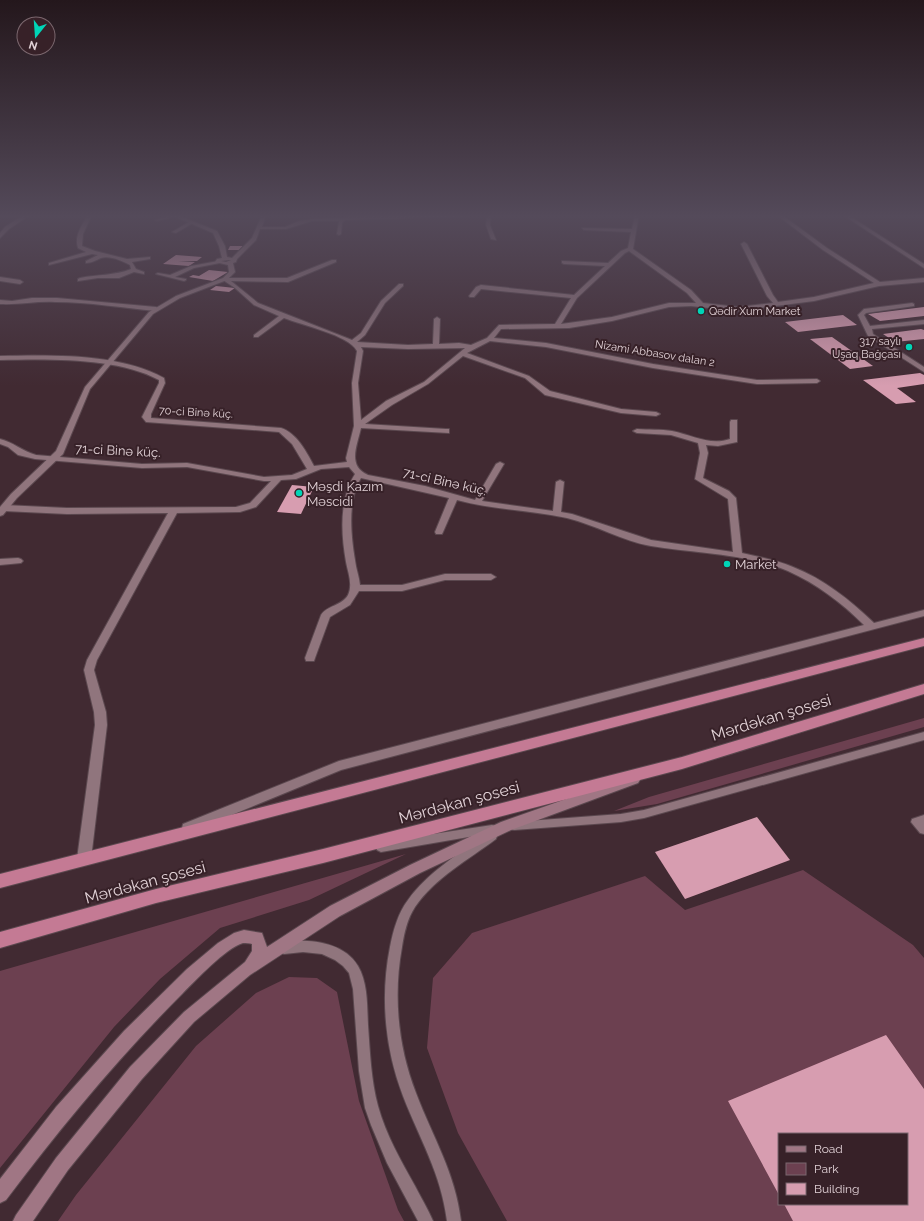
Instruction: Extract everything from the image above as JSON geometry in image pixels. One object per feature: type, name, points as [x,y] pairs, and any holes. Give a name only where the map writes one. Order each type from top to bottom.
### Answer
[{"type":"highway","points":[[0,881],[924,642]]},
{"type":"highway","name":"Mərdəkan şosesi","points":[[0,940],[156,896],[323,856],[682,763],[924,689]]},
{"type":"main road","points":[[22,1221],[62,1164],[136,1073],[190,1017],[245,970],[364,895],[506,826],[682,763]]},
{"type":"main road","points":[[0,1194],[72,1101],[116,1050],[152,1012],[216,954],[240,938],[250,936],[257,938],[261,943],[261,949],[245,970]]},
{"type":"street","points":[[80,280],[98,276],[119,276],[129,272]]},
{"type":"street","points":[[225,279],[232,272]]},
{"type":"street","points":[[2,510],[54,459],[64,444],[82,398],[107,363],[156,309],[178,297],[225,279],[288,280],[307,272]]},
{"type":"street","points":[[557,327],[558,322],[563,318],[575,297],[602,272]]},
{"type":"street","points":[[659,272],[691,293],[699,300],[701,305]]},
{"type":"street","points":[[758,272],[770,296],[777,304]]},
{"type":"street","points":[[860,272],[879,284]]},
{"type":"street","points":[[0,279],[20,282]]},
{"type":"street","points":[[225,279],[237,287],[256,304],[355,344],[408,347],[459,345],[471,347]]},
{"type":"street","points":[[358,426],[389,403],[426,383],[471,347],[489,338],[497,329],[501,327],[557,327],[612,319],[651,308],[669,305],[701,305],[738,309],[825,297],[879,284],[924,280]]},
{"type":"street","points":[[355,344],[383,302],[401,285]]},
{"type":"street","points":[[472,296],[478,288],[481,288],[575,297]]},
{"type":"street","points":[[0,302],[12,303],[32,300],[57,300],[156,309]]},
{"type":"street","points":[[912,305],[864,311],[861,315],[870,335],[924,370]]},
{"type":"street","points":[[256,336],[283,316]]},
{"type":"street","points":[[436,345],[437,319]]},
{"type":"street","points":[[868,328],[924,322]]},
{"type":"street","name":"Nizami Abbasov dalan 2","points":[[489,338],[546,345],[653,366],[757,382],[817,381]]},
{"type":"street","points":[[310,658],[326,615],[331,610],[344,605],[350,600],[355,588],[350,558],[348,517],[353,483],[359,474],[350,464],[358,426],[355,383],[360,351],[355,344]]},
{"type":"street","points":[[462,354],[483,360],[526,377],[548,393],[621,411],[656,414]]},
{"type":"street","name":"70-ci Binə küç.","points":[[0,358],[52,358],[107,363],[144,370],[162,379],[146,417],[149,420],[281,430],[287,433],[303,453],[312,470]]},
{"type":"street","points":[[637,431],[670,433],[687,437],[702,443],[728,443],[734,440],[734,422]]},
{"type":"street","points":[[358,426],[446,431]]},
{"type":"street","name":"71-ci Binə küç.","points":[[0,440],[12,445],[20,453],[26,455],[54,459],[142,466],[187,465],[264,479],[293,477],[332,465],[350,464]]},
{"type":"street","points":[[702,443],[704,453],[699,479],[732,498],[734,505],[738,555]]},
{"type":"street","points":[[477,503],[500,464]]},
{"type":"street","name":"71-ci Binə küç.","points":[[359,474],[477,503],[557,513],[587,521],[650,543],[738,555],[776,564],[807,577],[848,604],[872,626]]},
{"type":"street","points":[[2,510],[237,510],[253,505],[278,479]]},
{"type":"street","points":[[557,513],[560,482]]},
{"type":"street","points":[[438,532],[454,497]]},
{"type":"street","points":[[84,859],[101,725],[100,712],[90,675],[91,665],[100,644],[174,510]]},
{"type":"street","points":[[0,562],[18,561]]},
{"type":"street","points":[[355,588],[402,588],[445,578],[491,577]]},
{"type":"street","points":[[161,839],[339,766],[924,613]]},
{"type":"lane","points":[[170,277],[182,272]]},
{"type":"lane","points":[[158,274],[184,280]]},
{"type":"lane","points":[[323,856],[506,826],[621,818],[644,814],[924,736]]},
{"type":"lane","points":[[924,819],[916,822],[924,830]]},
{"type":"lane","points":[[454,1221],[447,1181],[409,1094],[397,1048],[391,1008],[393,966],[399,929],[410,905],[425,887],[506,826]]},
{"type":"lane","points":[[274,951],[297,946],[310,946],[336,953],[353,968],[359,986],[368,1092],[382,1136],[426,1221]]},
{"type":"green space","points":[[924,718],[924,727],[657,804],[614,811],[649,797]]},
{"type":"green space","points":[[406,854],[309,900],[220,928],[160,979],[114,1027],[0,1168],[0,971]]},
{"type":"green space","points":[[803,870],[913,945],[924,958],[924,1221],[507,1221],[458,1133],[427,1048],[433,978],[472,933],[645,876],[685,910]]},
{"type":"green space","points":[[289,977],[317,978],[337,992],[359,1101],[398,1210],[404,1221],[58,1221],[76,1195],[196,1046],[256,993]]},
{"type":"building","points":[[206,272],[228,272],[213,281],[189,277],[193,275],[199,276]]},
{"type":"building","points":[[216,286],[235,288],[229,292],[210,290]]},
{"type":"building","points":[[924,307],[924,316],[880,321],[868,314]]},
{"type":"building","points":[[843,315],[857,325],[798,332],[785,322]]},
{"type":"building","points":[[921,329],[924,330],[924,339],[895,342],[883,334]]},
{"type":"building","points":[[832,337],[873,366],[850,369],[810,339]]},
{"type":"building","points":[[920,373],[924,375],[924,384],[897,388],[916,402],[896,404],[863,380]]},
{"type":"building","points":[[292,485],[314,487],[301,514],[277,512]]},
{"type":"building","points":[[757,817],[790,860],[685,899],[655,852]]},
{"type":"building","points":[[886,1035],[924,1089],[924,1221],[793,1221],[785,1205],[908,1205],[908,1133],[778,1133],[778,1193],[728,1101]]},
{"type":"place","name":"Qədir Xum Market","points":[[701,311]]},
{"type":"place","name":"317 saylı Uşaq Bağçası","points":[[909,347]]},
{"type":"place","name":"Məşdi Kazım Məscidi","points":[[299,493]]},
{"type":"place","name":"Market","points":[[727,564]]}]
